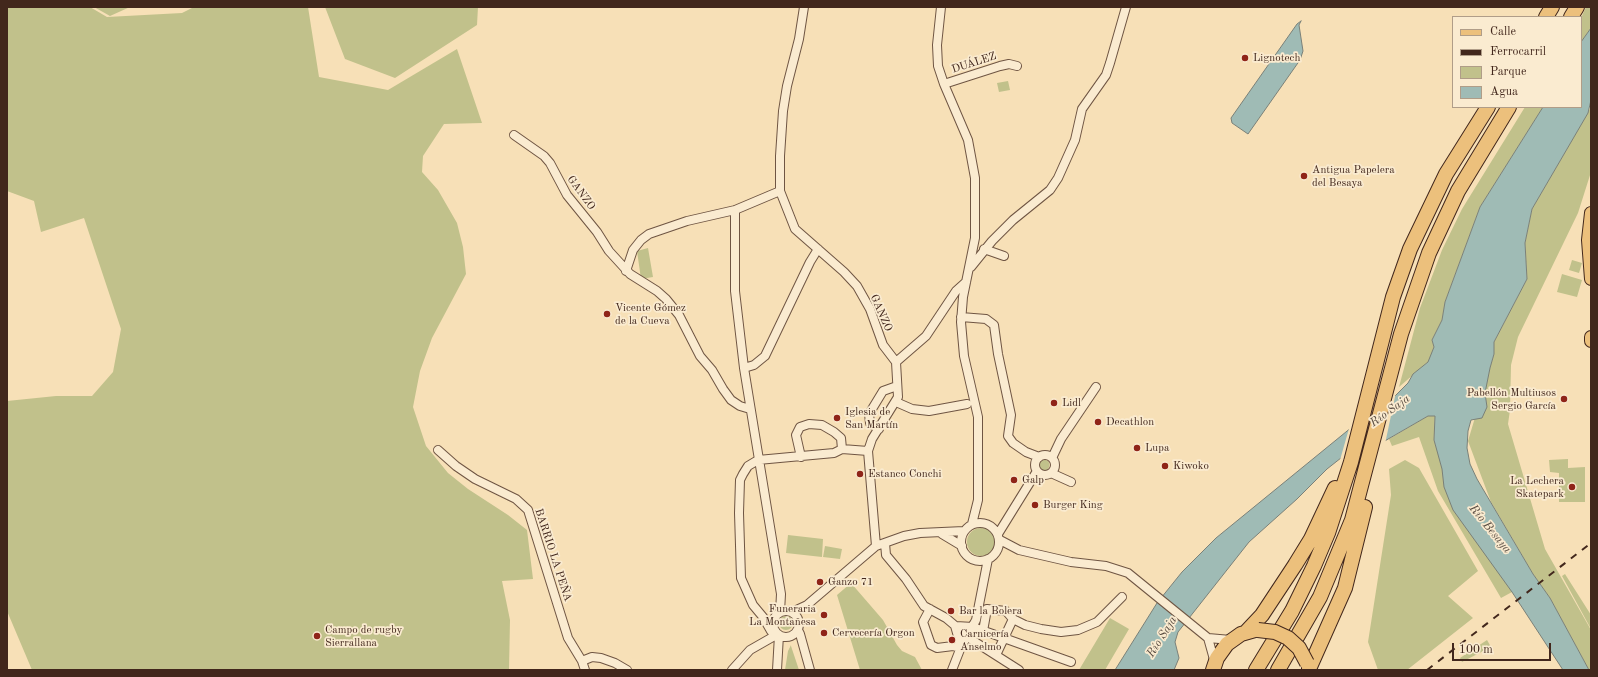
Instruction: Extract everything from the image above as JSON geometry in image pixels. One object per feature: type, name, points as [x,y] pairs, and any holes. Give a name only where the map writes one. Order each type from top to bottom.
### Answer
[{"type":"highway","points":[[1547,16],[1552,7]]},
{"type":"highway","points":[[1568,16],[1572,7]]},
{"type":"highway","points":[[1572,16],[1577,7]]},
{"type":"highway","points":[[1256,670],[1276,638],[1305,585],[1321,550],[1332,508],[1351,462],[1393,297],[1410,250],[1446,174],[1487,108]]},
{"type":"highway","points":[[1214,667],[1223,648],[1232,640],[1252,631],[1275,632],[1288,638],[1299,648],[1311,668],[1318,656],[1334,620],[1345,588],[1364,493],[1405,320],[1431,247],[1464,179],[1508,108]]},
{"type":"highway","points":[[1278,670],[1304,626],[1327,582],[1364,493]]},
{"type":"highway","points":[[1252,631],[1332,508]]},
{"type":"main road","points":[[1591,213],[1588,240],[1591,274]]},
{"type":"street","name":"GANZO","points":[[804,7],[799,39],[787,86],[781,138],[780,191],[795,228],[844,272],[856,286],[870,309],[883,345],[896,362]]},
{"type":"street","name":"DUÁLEZ","points":[[941,7],[936,45],[938,66],[944,84],[1000,66],[1009,64],[1017,66]]},
{"type":"street","points":[[969,272],[986,247],[1013,220],[1050,190],[1075,140],[1082,109],[1106,75],[1126,7]]},
{"type":"street","points":[[944,84],[968,140],[975,178],[975,238],[961,317],[962,346],[978,410],[978,500],[980,512],[988,524],[999,537],[1019,550]]},
{"type":"street","name":"GANZO","points":[[514,135],[544,156],[550,163],[567,195],[597,232],[608,251],[626,271],[657,291],[666,299],[679,315],[700,356],[712,370],[731,400],[740,406],[750,409]]},
{"type":"street","points":[[626,271],[633,250],[640,240],[649,234],[686,221],[735,210],[780,191]]},
{"type":"street","points":[[735,210],[736,291],[744,368],[781,594],[790,613],[782,633],[777,667]]},
{"type":"street","points":[[975,238],[986,247],[1004,256]]},
{"type":"street","points":[[744,368],[754,365],[765,356],[810,262],[818,250]]},
{"type":"street","points":[[876,546],[876,532],[869,481],[868,451],[878,429],[898,397],[896,362],[926,336],[956,291],[966,282]]},
{"type":"street","points":[[961,317],[986,319],[994,325],[998,354],[1011,415],[1008,436],[1013,443],[1069,481]]},
{"type":"street","points":[[878,429],[870,423],[869,414],[883,391],[897,386]]},
{"type":"street","points":[[998,550],[999,537],[1007,516],[1045,465],[1096,387]]},
{"type":"street","points":[[896,402],[912,409],[929,411],[967,404]]},
{"type":"street","points":[[801,456],[796,436],[800,427],[809,424],[822,424],[834,432],[841,438],[842,449]]},
{"type":"street","points":[[810,670],[801,643],[782,633],[763,617],[752,605],[741,578],[739,544],[740,480],[748,466],[758,460],[834,453],[842,449],[868,451]]},
{"type":"street","name":"BARRIO LA PEÑA","points":[[438,450],[451,462],[475,479],[516,499],[528,510],[568,638],[582,661],[585,670]]},
{"type":"street","points":[[777,667],[782,633],[773,620],[805,607],[876,546],[920,533],[941,534],[964,531],[972,524],[978,500]]},
{"type":"street","points":[[972,524],[988,524],[1007,516]]},
{"type":"street","points":[[964,531],[962,546],[966,555],[978,561],[988,559],[998,550],[1019,550],[1056,559],[1119,569],[1128,573],[1147,587],[1208,638],[1232,640]]},
{"type":"street","points":[[876,532],[888,542]]},
{"type":"street","points":[[941,534],[962,546]]},
{"type":"street","points":[[888,542],[886,556],[906,579],[924,606],[930,610],[955,626],[973,627],[1071,662]]},
{"type":"street","points":[[952,670],[973,627],[988,559]]},
{"type":"street","points":[[978,561],[983,582]]},
{"type":"street","points":[[983,631],[987,609],[1006,611],[1013,619],[1025,625],[1041,629],[1061,632],[1078,630],[1097,622],[1122,597]]},
{"type":"street","points":[[930,610],[923,622],[931,645],[937,648],[964,643]]},
{"type":"street","points":[[996,655],[1013,619]]},
{"type":"street","points":[[955,626],[957,636],[964,643],[996,655],[1019,670]]},
{"type":"street","points":[[955,626],[964,643]]},
{"type":"street","points":[[732,670],[746,654],[782,633]]},
{"type":"street","points":[[1208,638],[1214,667]]},
{"type":"street","points":[[761,644],[778,652]]},
{"type":"street","points":[[582,661],[592,657],[601,658],[615,663],[627,670]]},
{"type":"green space","points":[[7,7],[90,7],[107,17],[182,13],[194,7],[308,7],[319,77],[388,90],[457,49],[482,123],[444,124],[423,156],[422,172],[438,190],[457,223],[463,247],[466,274],[432,338],[420,371],[413,407],[426,446],[448,473],[468,489],[508,515],[527,530],[533,579],[502,581],[510,620],[509,670],[32,670],[7,611],[7,401],[56,396],[92,396],[113,372],[121,329],[84,218],[41,232],[34,201],[7,191]]},
{"type":"green space","points":[[94,7],[130,7],[110,16]]},
{"type":"green space","points":[[325,7],[478,7],[477,25],[395,78],[345,59]]},
{"type":"green space","points":[[1586,7],[1591,7],[1591,28],[1582,41],[1582,16]]},
{"type":"green space","points":[[1008,81],[1010,90],[999,92],[997,83]]},
{"type":"green space","points":[[1591,107],[1591,172],[1578,213],[1518,337],[1511,365],[1510,410],[1508,424],[1545,549],[1591,630],[1591,670],[1589,670],[1550,598],[1533,574],[1491,502],[1468,441],[1494,354],[1494,342],[1527,279],[1525,243],[1532,209]]},
{"type":"green space","points":[[1524,108],[1542,108],[1480,207],[1445,302],[1442,320],[1432,340],[1434,347],[1432,355],[1428,362],[1399,387],[1420,308],[1442,250],[1462,209]]},
{"type":"green space","points":[[648,248],[653,277],[641,279],[637,251]]},
{"type":"green space","points":[[1572,260],[1582,263],[1579,273],[1569,270]]},
{"type":"green space","points":[[1562,274],[1582,280],[1577,297],[1557,292]]},
{"type":"green space","points":[[1428,416],[1435,416],[1434,440],[1461,513],[1512,592],[1501,598],[1438,491],[1419,437],[1392,446],[1389,439]]},
{"type":"green space","name":"La Lechera Skatepark","points":[[1568,459],[1568,468],[1585,467],[1585,502],[1559,502],[1559,473],[1550,472],[1549,460]]},
{"type":"green space","points":[[1042,460],[1046,460],[1048,461],[1048,469],[1042,470],[1039,467],[1039,463]]},
{"type":"green space","points":[[1405,460],[1419,468],[1478,571],[1448,596],[1473,618],[1407,670],[1378,670],[1368,642],[1391,495],[1389,469]]},
{"type":"green space","points":[[981,528],[991,532],[995,542],[991,552],[981,556],[971,552],[967,542],[971,532]]},
{"type":"green space","points":[[788,535],[823,539],[822,557],[786,553]]},
{"type":"green space","points":[[825,546],[842,549],[840,559],[823,557]]},
{"type":"green space","points":[[1565,574],[1591,615],[1591,629],[1562,576]]},
{"type":"green space","points":[[851,583],[883,620],[897,645],[902,651],[915,657],[922,670],[860,670],[837,595]]},
{"type":"green space","points":[[783,616],[789,616],[793,620],[793,626],[789,630],[783,630],[779,626],[779,620]]},
{"type":"green space","points":[[1110,618],[1129,629],[1105,670],[1079,670]]},
{"type":"green space","points":[[1487,640],[1491,647],[1462,662],[1460,658]]},
{"type":"green space","points":[[791,645],[799,670],[785,670],[788,651]]},
{"type":"water","points":[[1301,21],[1299,25],[1303,51],[1300,60],[1248,134],[1232,123],[1231,118],[1297,24]]},
{"type":"water","points":[[1591,28],[1591,100],[1588,113],[1532,209],[1525,243],[1527,279],[1494,342],[1494,354],[1485,393],[1487,407],[1482,418],[1471,420],[1468,431],[1467,448],[1470,464],[1477,479],[1533,574],[1550,598],[1589,670],[1563,670],[1512,592],[1453,510],[1444,487],[1442,469],[1434,440],[1435,416],[1428,416],[1383,442],[1346,454],[1327,469],[1297,499],[1249,542],[1178,632],[1175,642],[1179,658],[1174,670],[1115,670],[1157,603],[1182,572],[1216,538],[1352,427],[1393,398],[1408,383],[1413,374],[1428,362],[1434,347],[1432,340],[1442,320],[1445,302],[1480,207],[1542,108],[1582,108],[1582,41]]},
{"type":"pier","points":[[1396,392],[1385,444],[1366,453],[1347,456],[1340,460],[1350,425],[1385,403]]},
{"type":"railway","points":[[1427,670],[1591,543]]},
{"type":"place","name":"Lignotech","points":[[1245,58]]},
{"type":"place","name":"Antigua Papelera del Besaya","points":[[1304,176]]},
{"type":"place","name":"Vicente Gómez de la Cueva","points":[[607,314]]},
{"type":"place","name":"Pabellón Multiusos Sergio García","points":[[1564,399]]},
{"type":"place","name":"Lidl","points":[[1054,403]]},
{"type":"place","name":"Iglesia de San Martín","points":[[837,418]]},
{"type":"place","name":"Decathlon","points":[[1098,422]]},
{"type":"place","name":"Lupa","points":[[1137,448]]},
{"type":"place","name":"Kiwoko","points":[[1165,466]]},
{"type":"place","name":"Estanco Conchi","points":[[860,474]]},
{"type":"place","name":"Galp","points":[[1014,480]]},
{"type":"place","name":"La Lechera Skatepark","points":[[1572,487]]},
{"type":"place","name":"Burger King","points":[[1035,505]]},
{"type":"place","name":"Ganzo 71","points":[[820,582]]},
{"type":"place","name":"Bar la Bolera","points":[[951,611]]},
{"type":"place","name":"Funeraria La Montañesa","points":[[824,615]]},
{"type":"place","name":"Cervecería Orgon","points":[[824,633]]},
{"type":"place","name":"Campo de rugby Sierrallana","points":[[317,636]]},
{"type":"place","name":"Carnicería Anselmo","points":[[952,640]]},
{"type":"water label","name":"Río Saja","points":[[1390,411]]},
{"type":"water label","name":"Río Besaya","points":[[1490,529]]},
{"type":"water label","name":"Río Saja","points":[[1162,637]]}]
